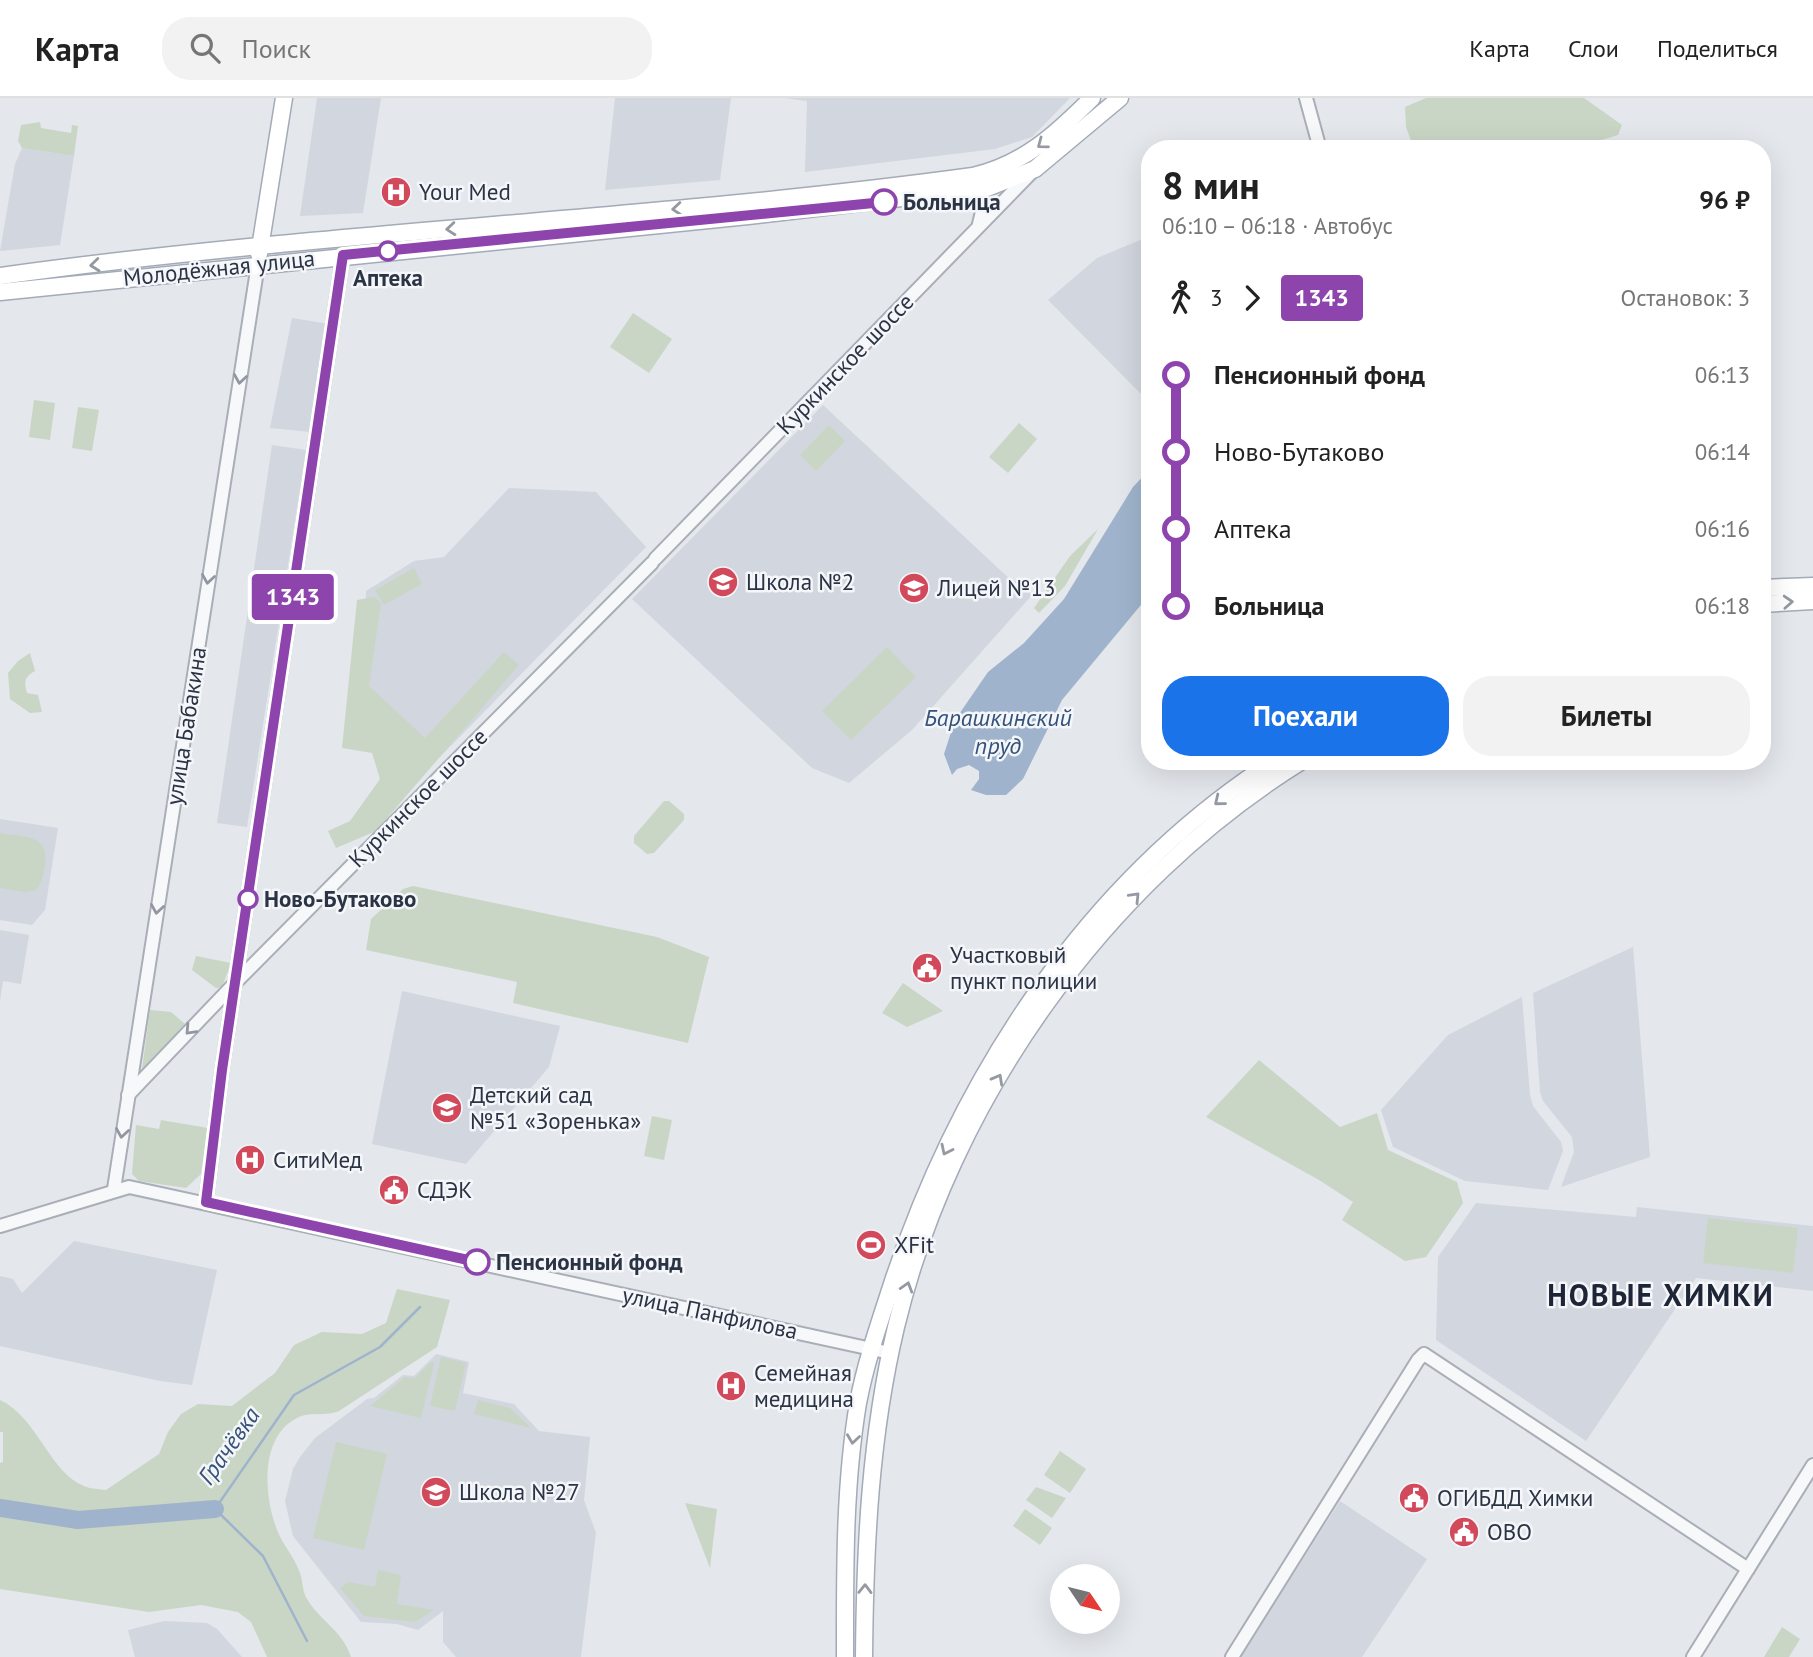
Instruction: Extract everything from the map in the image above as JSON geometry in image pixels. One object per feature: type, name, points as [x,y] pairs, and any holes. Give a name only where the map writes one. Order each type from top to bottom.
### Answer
[{"type":"main road","points":[[258,264],[284,98]]},
{"type":"main road","name":"Молодёжная улица","points":[[0,276],[260,246],[701,207],[973,176],[999,170],[1034,150],[1092,98]]},
{"type":"main road","name":"Молодёжная улица","points":[[0,292],[343,255],[718,219],[1002,185],[1035,169],[1120,98]]},
{"type":"main road","points":[[1771,588],[1813,586]]},
{"type":"main road","points":[[1771,603],[1813,601]]},
{"type":"main road","points":[[845,1657],[847,1497],[855,1423],[871,1348],[906,1242],[934,1174],[983,1074],[1022,1012],[1080,935],[1139,872],[1204,813],[1263,770]]},
{"type":"main road","points":[[864,1657],[867,1504],[872,1454],[890,1353],[907,1286],[943,1188],[1000,1076],[1036,1017],[1098,937],[1148,883],[1245,799],[1288,770]]},
{"type":"street","points":[[1306,98],[1318,140]]},
{"type":"street","name":"Куркинское шоссе","points":[[128,1095],[262,955],[654,561],[1035,169]]},
{"type":"street","points":[[969,190],[980,196],[983,208],[979,224]]},
{"type":"street","points":[[206,1202],[343,255]]},
{"type":"street","name":"улица Бабакина","points":[[114,1189],[258,264]]},
{"type":"street","points":[[244,928],[247,941],[262,955]]},
{"type":"street","name":"улица Панфилова","points":[[0,1226],[114,1189],[129,1187],[890,1353]]},
{"type":"street","points":[[1233,1657],[1424,1354],[1748,1569]]},
{"type":"street","points":[[1693,1657],[1813,1465]]},
{"type":"shaded area","points":[[317,98],[381,98],[363,213],[300,216]]},
{"type":"shaded area","points":[[615,98],[731,98],[720,180],[605,190]]},
{"type":"shaded area","points":[[784,98],[1070,98],[1032,137],[995,149],[805,172],[807,101]]},
{"type":"shaded area","points":[[22,148],[74,156],[60,245],[0,251],[15,164]]},
{"type":"shaded area","points":[[1141,240],[1141,394],[1048,300],[1097,258]]},
{"type":"shaded area","points":[[292,318],[329,324],[311,432],[270,428]]},
{"type":"shaded area","name":"Лицей №13","points":[[823,405],[1013,582],[1017,580],[1032,595],[912,730],[849,783],[812,768],[632,599]]},
{"type":"shaded area","points":[[272,445],[306,450],[247,827],[217,823]]},
{"type":"shaded area","points":[[509,488],[596,492],[646,547],[433,764],[362,690],[366,591],[414,561],[444,557]]},
{"type":"shaded area","points":[[0,819],[58,828],[45,910],[32,925],[0,920]]},
{"type":"shaded area","points":[[0,930],[29,935],[21,984],[3,981],[0,1001]]},
{"type":"shaded area","points":[[1633,947],[1650,1157],[1561,1187],[1574,1152],[1572,1137],[1543,1101],[1540,1092],[1533,993]]},
{"type":"shaded area","name":"Детский сад №51 «Зоренька»","points":[[402,991],[560,1026],[549,1067],[466,1164],[372,1144]]},
{"type":"shaded area","points":[[1522,997],[1530,1095],[1533,1106],[1561,1142],[1563,1151],[1548,1190],[1465,1181],[1393,1147],[1381,1110],[1448,1035]]},
{"type":"shaded area","points":[[1476,1203],[1636,1217],[1637,1207],[1813,1226],[1813,1291],[1696,1278],[1586,1441],[1436,1340],[1438,1257]]},
{"type":"shaded area","points":[[74,1241],[217,1270],[192,1385],[160,1381],[0,1346],[0,1276],[13,1279],[22,1293]]},
{"type":"shaded area","name":"Школа №27","points":[[436,1354],[469,1362],[463,1393],[514,1404],[539,1431],[590,1437],[584,1500],[596,1533],[581,1657],[456,1657],[443,1642],[443,1611],[418,1630],[397,1624],[361,1622],[293,1536],[285,1501],[293,1469],[300,1457],[315,1438],[403,1375],[414,1376]]},
{"type":"shaded area","points":[[1340,1501],[1427,1559],[1362,1657],[1241,1657]]},
{"type":"shaded area","points":[[164,1621],[207,1623],[217,1629],[242,1657],[135,1657],[128,1630]]},
{"type":"green space","points":[[1426,98],[1584,98],[1622,125],[1618,135],[1602,140],[1411,140],[1406,127],[1405,107]]},
{"type":"green space","points":[[40,122],[41,128],[71,133],[72,125],[78,126],[74,156],[22,148],[18,141],[21,125]]},
{"type":"green space","points":[[633,313],[672,339],[649,373],[610,347]]},
{"type":"green space","points":[[34,400],[55,403],[50,440],[29,437]]},
{"type":"green space","points":[[78,407],[99,410],[92,451],[72,448]]},
{"type":"green space","points":[[1019,423],[1037,439],[1008,473],[989,457]]},
{"type":"green space","points":[[829,425],[845,441],[816,471],[800,455]]},
{"type":"green space","points":[[1098,529],[1065,586],[1039,613],[1034,608],[1070,556]]},
{"type":"green space","points":[[414,568],[422,584],[384,605],[375,590]]},
{"type":"green space","points":[[375,597],[381,603],[369,686],[425,738],[504,652],[519,665],[376,831],[336,848],[328,831],[350,821],[380,779],[372,753],[342,748],[357,600]]},
{"type":"green space","points":[[887,647],[916,677],[851,740],[822,711]]},
{"type":"green space","points":[[30,653],[35,671],[27,678],[26,689],[27,693],[38,695],[42,712],[30,713],[10,699],[8,673],[18,661]]},
{"type":"green space","points":[[664,801],[669,801],[684,814],[684,820],[654,853],[647,854],[634,843],[634,836]]},
{"type":"green space","points":[[0,833],[33,839],[43,847],[44,871],[36,890],[26,892],[0,888]]},
{"type":"green space","points":[[413,886],[657,937],[709,957],[688,1043],[513,1003],[517,982],[366,950],[371,919],[403,889]]},
{"type":"green space","points":[[196,956],[231,963],[222,987],[216,988],[192,970]]},
{"type":"green space","points":[[903,983],[943,1011],[907,1027],[882,1013]]},
{"type":"green space","points":[[150,1010],[171,1012],[185,1024],[142,1069]]},
{"type":"green space","points":[[1259,1060],[1340,1127],[1377,1113],[1388,1150],[1457,1182],[1463,1203],[1426,1257],[1405,1261],[1342,1220],[1353,1202],[1206,1117]]},
{"type":"green space","points":[[652,1116],[672,1120],[664,1160],[644,1156]]},
{"type":"green space","points":[[161,1120],[208,1128],[201,1174],[186,1188],[139,1181],[132,1174],[136,1125],[159,1129]]},
{"type":"green space","points":[[1708,1218],[1798,1228],[1793,1273],[1703,1263]]},
{"type":"green space","points":[[397,1289],[450,1300],[437,1347],[339,1411],[297,1418],[285,1427],[276,1439],[268,1468],[269,1501],[273,1516],[280,1536],[298,1567],[305,1596],[343,1640],[351,1657],[267,1657],[251,1622],[238,1612],[201,1605],[149,1612],[0,1589],[0,1463],[3,1462],[3,1432],[0,1432],[0,1400],[24,1419],[52,1458],[72,1479],[86,1487],[106,1490],[159,1454],[168,1432],[181,1414],[198,1404],[232,1406],[275,1373],[294,1345],[322,1332],[362,1334],[386,1323]]},
{"type":"green space","points":[[441,1357],[466,1363],[455,1411],[430,1406]]},
{"type":"green space","points":[[431,1362],[434,1363],[421,1418],[370,1406],[405,1377],[415,1378]]},
{"type":"green space","points":[[478,1400],[510,1408],[531,1428],[474,1414]]},
{"type":"green space","points":[[336,1442],[387,1454],[364,1550],[313,1538]]},
{"type":"green space","points":[[1060,1451],[1086,1469],[1070,1493],[1044,1475]]},
{"type":"green space","points":[[1036,1487],[1066,1498],[1052,1518],[1026,1500]]},
{"type":"green space","points":[[685,1503],[717,1509],[710,1568]]},
{"type":"green space","points":[[1025,1509],[1052,1528],[1040,1545],[1013,1526]]},
{"type":"green space","points":[[378,1570],[401,1575],[397,1604],[434,1610],[415,1622],[364,1616],[340,1588],[349,1582],[375,1587]]},
{"type":"green space","points":[[1782,1627],[1800,1639],[1789,1657],[1764,1657]]},
{"type":"water","name":"Барашкинский пруд","points":[[1141,479],[1141,605],[1062,700],[1023,779],[1006,795],[986,795],[971,790],[979,779],[979,771],[969,765],[957,769],[952,775],[944,754],[955,720],[988,672],[1024,643],[1064,599],[1133,487]]},
{"type":"waterway","name":"Грачёвка","points":[[307,1641],[263,1556],[215,1509],[294,1395],[380,1347],[420,1307]]},
{"type":"waterway","name":"Грачёвка","points":[[0,1508],[78,1520],[215,1509]]},
{"type":"bus line","name":"1343","points":[[477,1262],[206,1202],[222,1070],[343,255],[884,202]]},
{"type":"place","name":"Your Med","points":[[396,192]]},
{"type":"place","name":"Больница","points":[[884,202]]},
{"type":"place","name":"Аптека","points":[[388,251]]},
{"type":"place","name":"Школа №2","points":[[723,582]]},
{"type":"place","name":"Лицей №13","points":[[914,588]]},
{"type":"place","name":"Ново-Бутаково","points":[[248,899]]},
{"type":"place","name":"Участковый пункт полиции","points":[[927,968]]},
{"type":"place","name":"Детский сад №51 «Зоренька»","points":[[447,1108]]},
{"type":"place","name":"СитиМед","points":[[250,1160]]},
{"type":"place","name":"СДЭК","points":[[394,1190]]},
{"type":"place","name":"XFit","points":[[871,1245]]},
{"type":"place","name":"Пенсионный фонд","points":[[477,1262]]},
{"type":"place","name":"Семейная медицина","points":[[731,1386]]},
{"type":"place","name":"Школа №27","points":[[436,1492]]},
{"type":"place","name":"ОГИБДД Химки","points":[[1414,1498]]},
{"type":"place","name":"ОВО","points":[[1464,1532]]},
{"type":"district","name":"НОВЫЕ ХИМКИ","points":[[1661,1296]]}]
